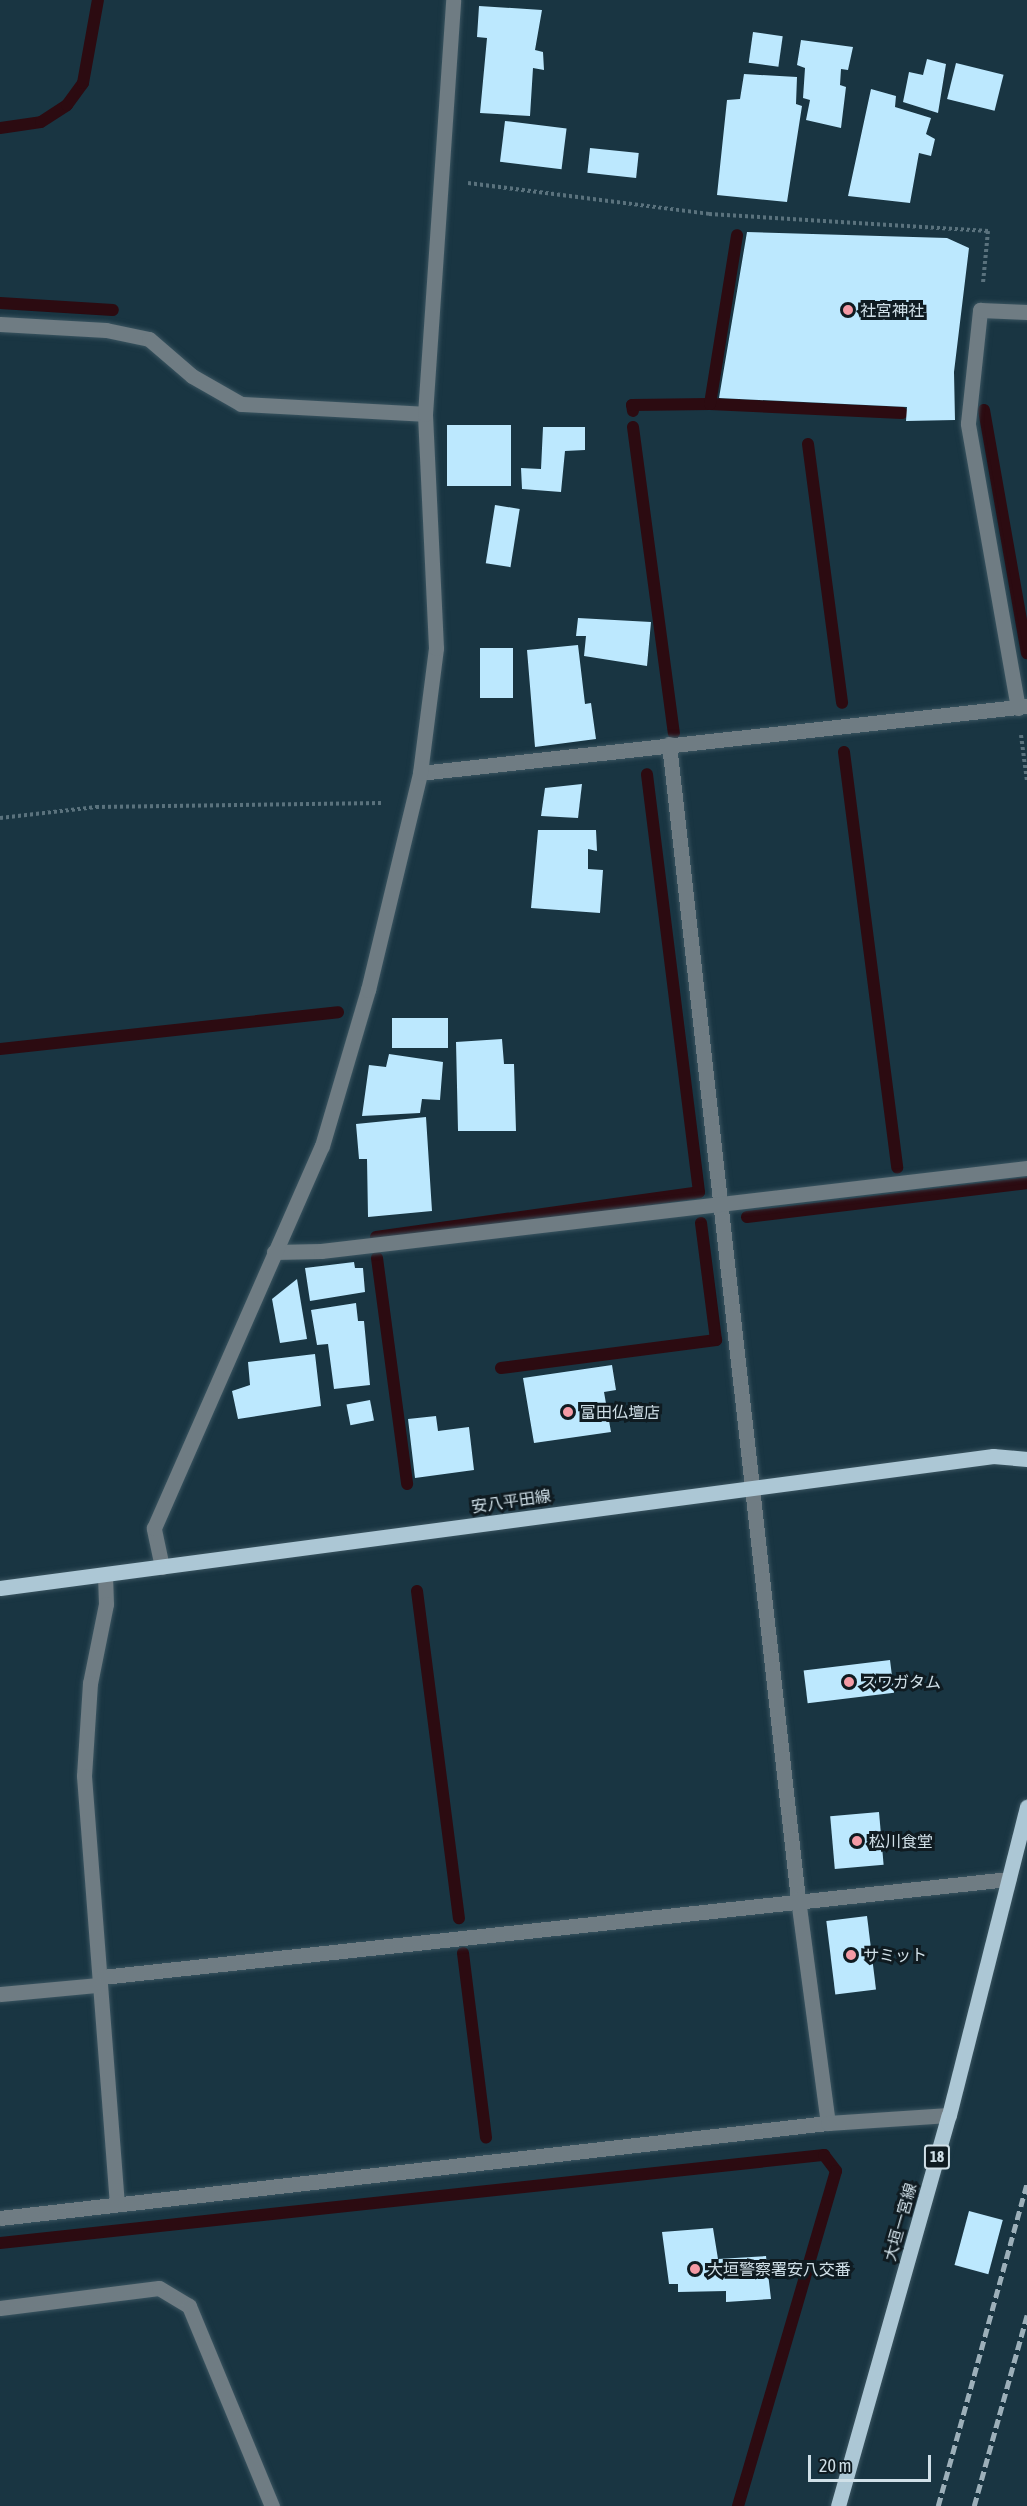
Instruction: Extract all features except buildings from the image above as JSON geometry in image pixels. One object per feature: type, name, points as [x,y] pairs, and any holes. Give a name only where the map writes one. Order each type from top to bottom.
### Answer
[{"type":"main road","name":"安八平田線","points":[[0,1588],[592,1508],[753,1492],[993,1456],[1027,1459]]},
{"type":"main road","name":"大垣一宮線","points":[[838,2506],[949,2115],[1027,1807]]},
{"type":"street","points":[[162,1567],[154,1528],[322,1146],[368,990],[420,773],[436,648],[425,414],[453,0]]},
{"type":"street","points":[[420,773],[1023,707],[969,423],[980,310],[1027,312]]},
{"type":"street","points":[[0,324],[106,330],[149,339],[192,376],[241,404],[425,414]]},
{"type":"street","points":[[669,744],[723,1204],[798,1899],[828,2123]]},
{"type":"street","points":[[274,1252],[321,1251],[1027,1168]]},
{"type":"street","points":[[105,1575],[106,1604],[90,1683],[84,1776],[117,2204]]},
{"type":"street","points":[[0,1994],[798,1899],[1009,1879]]},
{"type":"street","points":[[0,2218],[828,2123],[949,2115]]},
{"type":"street","points":[[0,2308],[159,2289],[189,2306],[272,2506]]},
{"type":"path","points":[[442,180],[709,214],[988,231],[980,310]]},
{"type":"path","points":[[1023,707],[1027,781]]},
{"type":"path","points":[[0,818],[96,807],[413,803]]},
{"type":"waterway","points":[[0,128],[41,122],[67,105],[83,83],[98,0]]},
{"type":"waterway","points":[[633,411],[632,405],[710,404],[737,235]]},
{"type":"waterway","points":[[0,303],[113,310]]},
{"type":"waterway","points":[[710,404],[902,413]]},
{"type":"waterway","points":[[984,410],[1027,653]]},
{"type":"waterway","points":[[633,427],[674,733]]},
{"type":"waterway","points":[[808,444],[842,703]]},
{"type":"waterway","points":[[844,752],[897,1168]]},
{"type":"waterway","points":[[376,1237],[699,1192],[647,774]]},
{"type":"waterway","points":[[0,1049],[338,1012]]},
{"type":"waterway","points":[[747,1217],[1027,1183]]},
{"type":"waterway","points":[[501,1368],[716,1340],[701,1223]]},
{"type":"waterway","points":[[377,1258],[407,1484]]},
{"type":"waterway","points":[[417,1591],[459,1918]]},
{"type":"waterway","points":[[463,1953],[486,2138]]},
{"type":"waterway","points":[[0,2243],[824,2155],[836,2171],[738,2506]]},
{"type":"railway","points":[[938,2506],[1027,2182]]},
{"type":"railway","points":[[974,2506],[1027,2315]]},
{"type":"place","name":"社宮神社","points":[[848,310]]},
{"type":"place","name":"富田仏壇店","points":[[568,1412]]},
{"type":"place","name":"スワガタム","points":[[849,1682]]},
{"type":"place","name":"松川食堂","points":[[857,1841]]},
{"type":"place","name":"サミット","points":[[851,1955]]},
{"type":"place","name":"大垣警察署安八交番","points":[[695,2269]]}]
